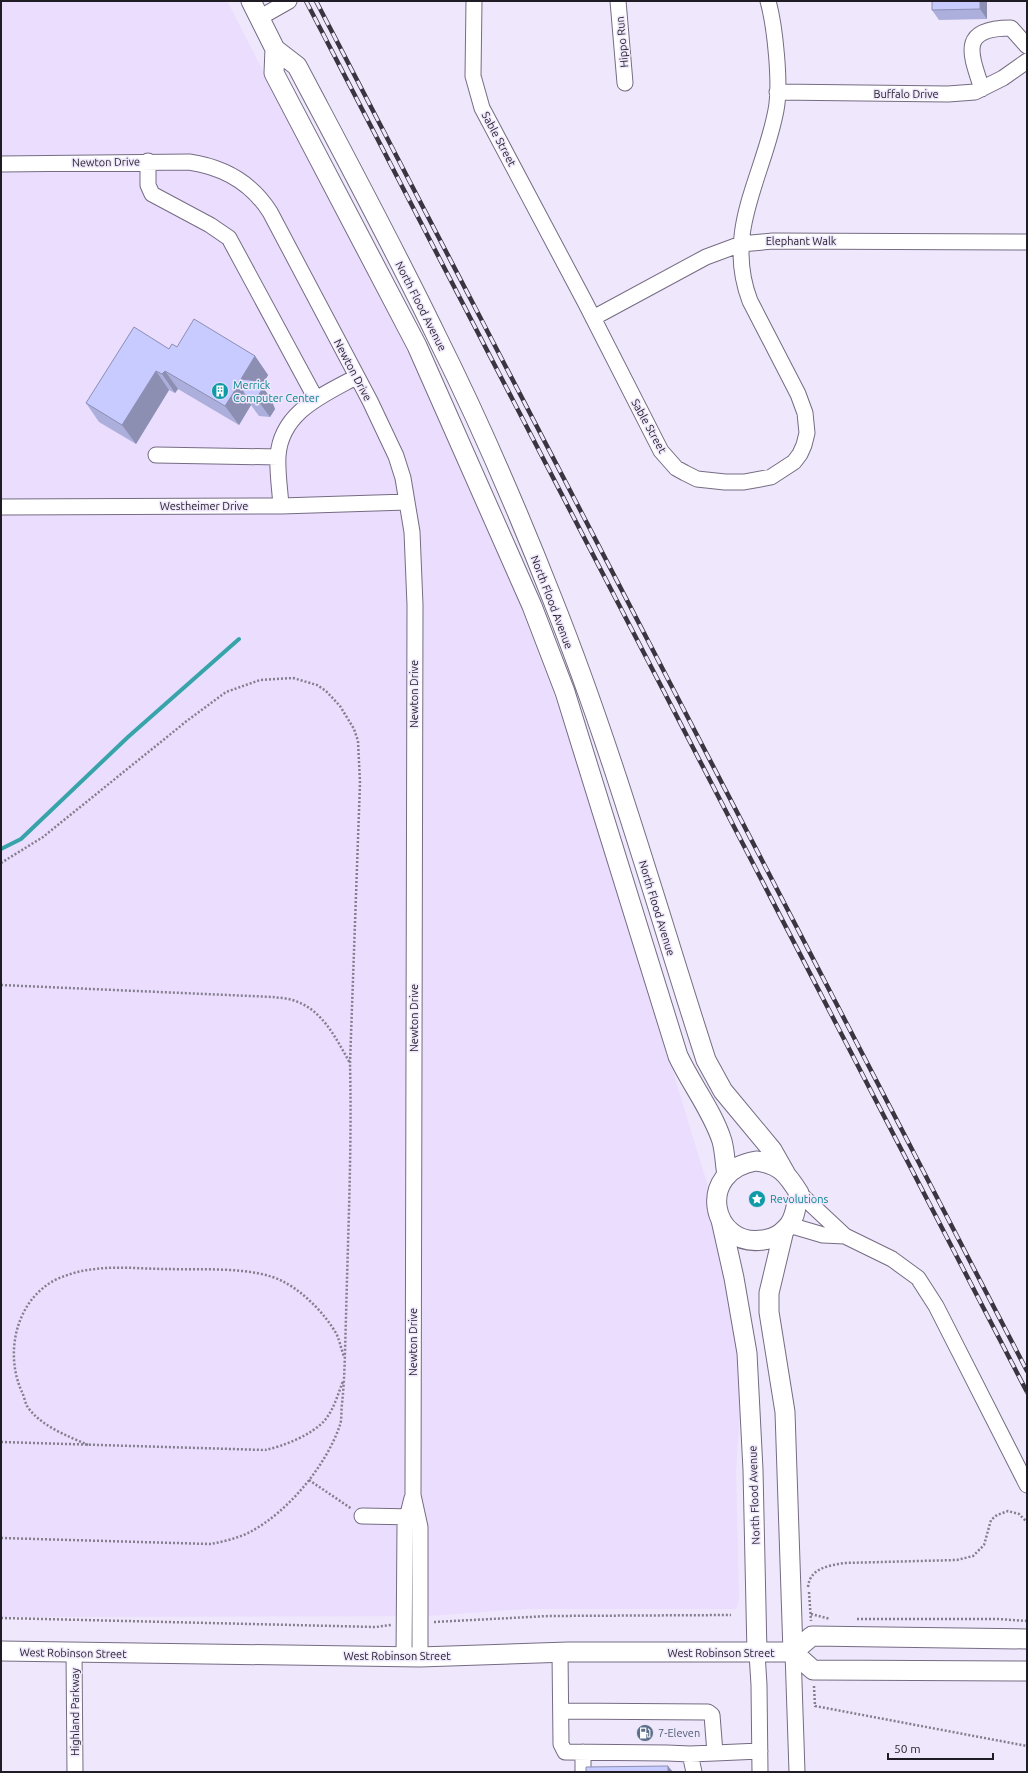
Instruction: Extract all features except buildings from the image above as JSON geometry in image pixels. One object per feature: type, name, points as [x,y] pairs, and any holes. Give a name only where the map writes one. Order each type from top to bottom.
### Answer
[{"type":"main road","name":"North Flood Avenue","points":[[250,1],[275,49],[297,66],[437,336],[480,427],[552,599],[584,686],[615,773],[706,1060],[723,1091],[772,1150],[785,1173]]},
{"type":"main road","name":"North Flood Avenue","points":[[275,49],[274,73],[417,346],[532,606],[565,692],[678,1056],[689,1079],[713,1119],[722,1142],[727,1175]]},
{"type":"main road","points":[[787,1228],[769,1239],[755,1242],[742,1238],[730,1231],[721,1220],[716,1207],[717,1193],[722,1180],[731,1170],[744,1163],[756,1161],[769,1163],[780,1168],[799,1193],[795,1214],[787,1228],[769,1293],[769,1312],[785,1412],[793,1652],[813,1670],[1027,1671]]},
{"type":"main road","name":"North Flood Avenue","points":[[721,1220],[734,1278],[747,1353],[753,1470],[757,1653]]},
{"type":"main road","points":[[793,1652],[812,1636],[1027,1639]]},
{"type":"main road","name":"West Robinson Street","points":[[1,1651],[412,1657],[560,1652],[793,1652]]},
{"type":"street","points":[[259,18],[289,1]]},
{"type":"street","name":"Sable Street","points":[[474,1],[473,76],[482,108],[661,450],[676,468],[697,479],[709,481],[744,482],[771,477],[794,462],[800,454],[807,433],[805,413],[798,394],[750,301],[745,288],[740,251],[747,205],[771,133],[777,108],[777,74],[774,32],[768,1]]},
{"type":"street","name":"Hippo Run","points":[[618,1],[625,83]]},
{"type":"street","points":[[982,89],[972,55],[971,44],[974,39],[986,32],[1003,28],[1011,28],[1027,46]]},
{"type":"street","name":"Buffalo Drive","points":[[777,92],[948,94],[975,92],[1003,78],[1027,61]]},
{"type":"street","points":[[148,161],[148,185],[152,194],[210,225],[229,238],[316,400]]},
{"type":"street","name":"Newton Drive","points":[[1,164],[173,161],[202,164],[228,173],[250,188],[263,201],[270,212],[370,401],[396,456],[403,478],[412,532],[415,611],[413,1495],[412,1517],[405,1526],[404,1623],[412,1657]]},
{"type":"street","name":"Elephant Walk","points":[[593,318],[706,258],[741,244],[773,240],[1027,242]]},
{"type":"street","points":[[281,506],[278,457],[281,442],[289,424],[306,406],[356,377]]},
{"type":"street","points":[[156,455],[278,457]]},
{"type":"street","name":"Westheimer Drive","points":[[1,507],[281,506],[407,502]]},
{"type":"street","points":[[799,1193],[845,1236],[892,1259],[918,1278],[936,1306],[1027,1484]]},
{"type":"street","points":[[787,1228],[823,1235],[845,1236]]},
{"type":"street","points":[[362,1516],[412,1517]]},
{"type":"street","name":"Newton Drive","points":[[412,1517],[420,1527],[420,1622],[412,1657]]},
{"type":"street","name":"Highland Parkway","points":[[74,1652],[75,1772]]},
{"type":"street","points":[[560,1652],[561,1744],[565,1752],[690,1754],[760,1751]]},
{"type":"street","points":[[793,1652],[797,1772]]},
{"type":"street","name":"North Flood Avenue","points":[[757,1653],[760,1772]]},
{"type":"street","points":[[561,1711],[708,1712],[712,1715],[714,1721],[715,1753]]},
{"type":"street","points":[[583,1772],[584,1752]]},
{"type":"street","points":[[690,1754],[694,1772]]},
{"type":"path","points":[[1,863],[43,837],[182,725],[226,692],[260,680],[293,678],[317,685],[326,691],[340,706],[354,729],[358,741],[360,783],[350,1063],[351,1104],[344,1377],[340,1424],[328,1452],[309,1480],[290,1502],[250,1532],[221,1542],[210,1544],[1,1538]]},
{"type":"path","points":[[1,985],[273,997],[295,1001],[315,1012],[328,1024],[350,1063]]},
{"type":"path","points":[[88,1445],[58,1431],[40,1419],[27,1406],[17,1383],[14,1364],[13,1346],[22,1316],[32,1300],[43,1288],[52,1282],[78,1271],[114,1267],[235,1271],[266,1274],[284,1282],[300,1292],[329,1322],[338,1337],[344,1358]]},
{"type":"path","points":[[1,1442],[265,1450],[283,1446],[313,1429],[325,1420],[335,1402],[344,1377]]},
{"type":"path","points":[[309,1480],[362,1516]]},
{"type":"path","points":[[837,1619],[829,1619],[811,1614],[808,1587],[809,1578],[828,1566],[844,1563],[957,1560],[973,1556],[984,1545],[991,1520],[996,1514],[1008,1511],[1019,1514],[1027,1522]]},
{"type":"path","points":[[420,1622],[549,1616],[731,1615]]},
{"type":"path","points":[[1,1618],[376,1627],[404,1623]]},
{"type":"path","points":[[852,1619],[998,1619],[1027,1621]]},
{"type":"path","points":[[814,1684],[815,1706],[1027,1746]]},
{"type":"shaded area","points":[[1,1],[227,1],[416,368],[456,454],[495,540],[549,681],[584,780],[706,1180],[718,1229],[735,1334],[740,1409],[736,1470],[739,1600],[736,1609],[525,1609],[428,1616],[1,1617]]},
{"type":"waterway","points":[[1,849],[21,839],[128,737],[239,639]]},
{"type":"railway","points":[[306,1],[1027,1392]]},
{"type":"railway","points":[[316,1],[1027,1371]]},
{"type":"place","name":"Merrick Computer Center","points":[[220,391]]},
{"type":"place","name":"Revolutions","points":[[757,1199]]},
{"type":"place","name":"7-Eleven","points":[[645,1733]]}]
